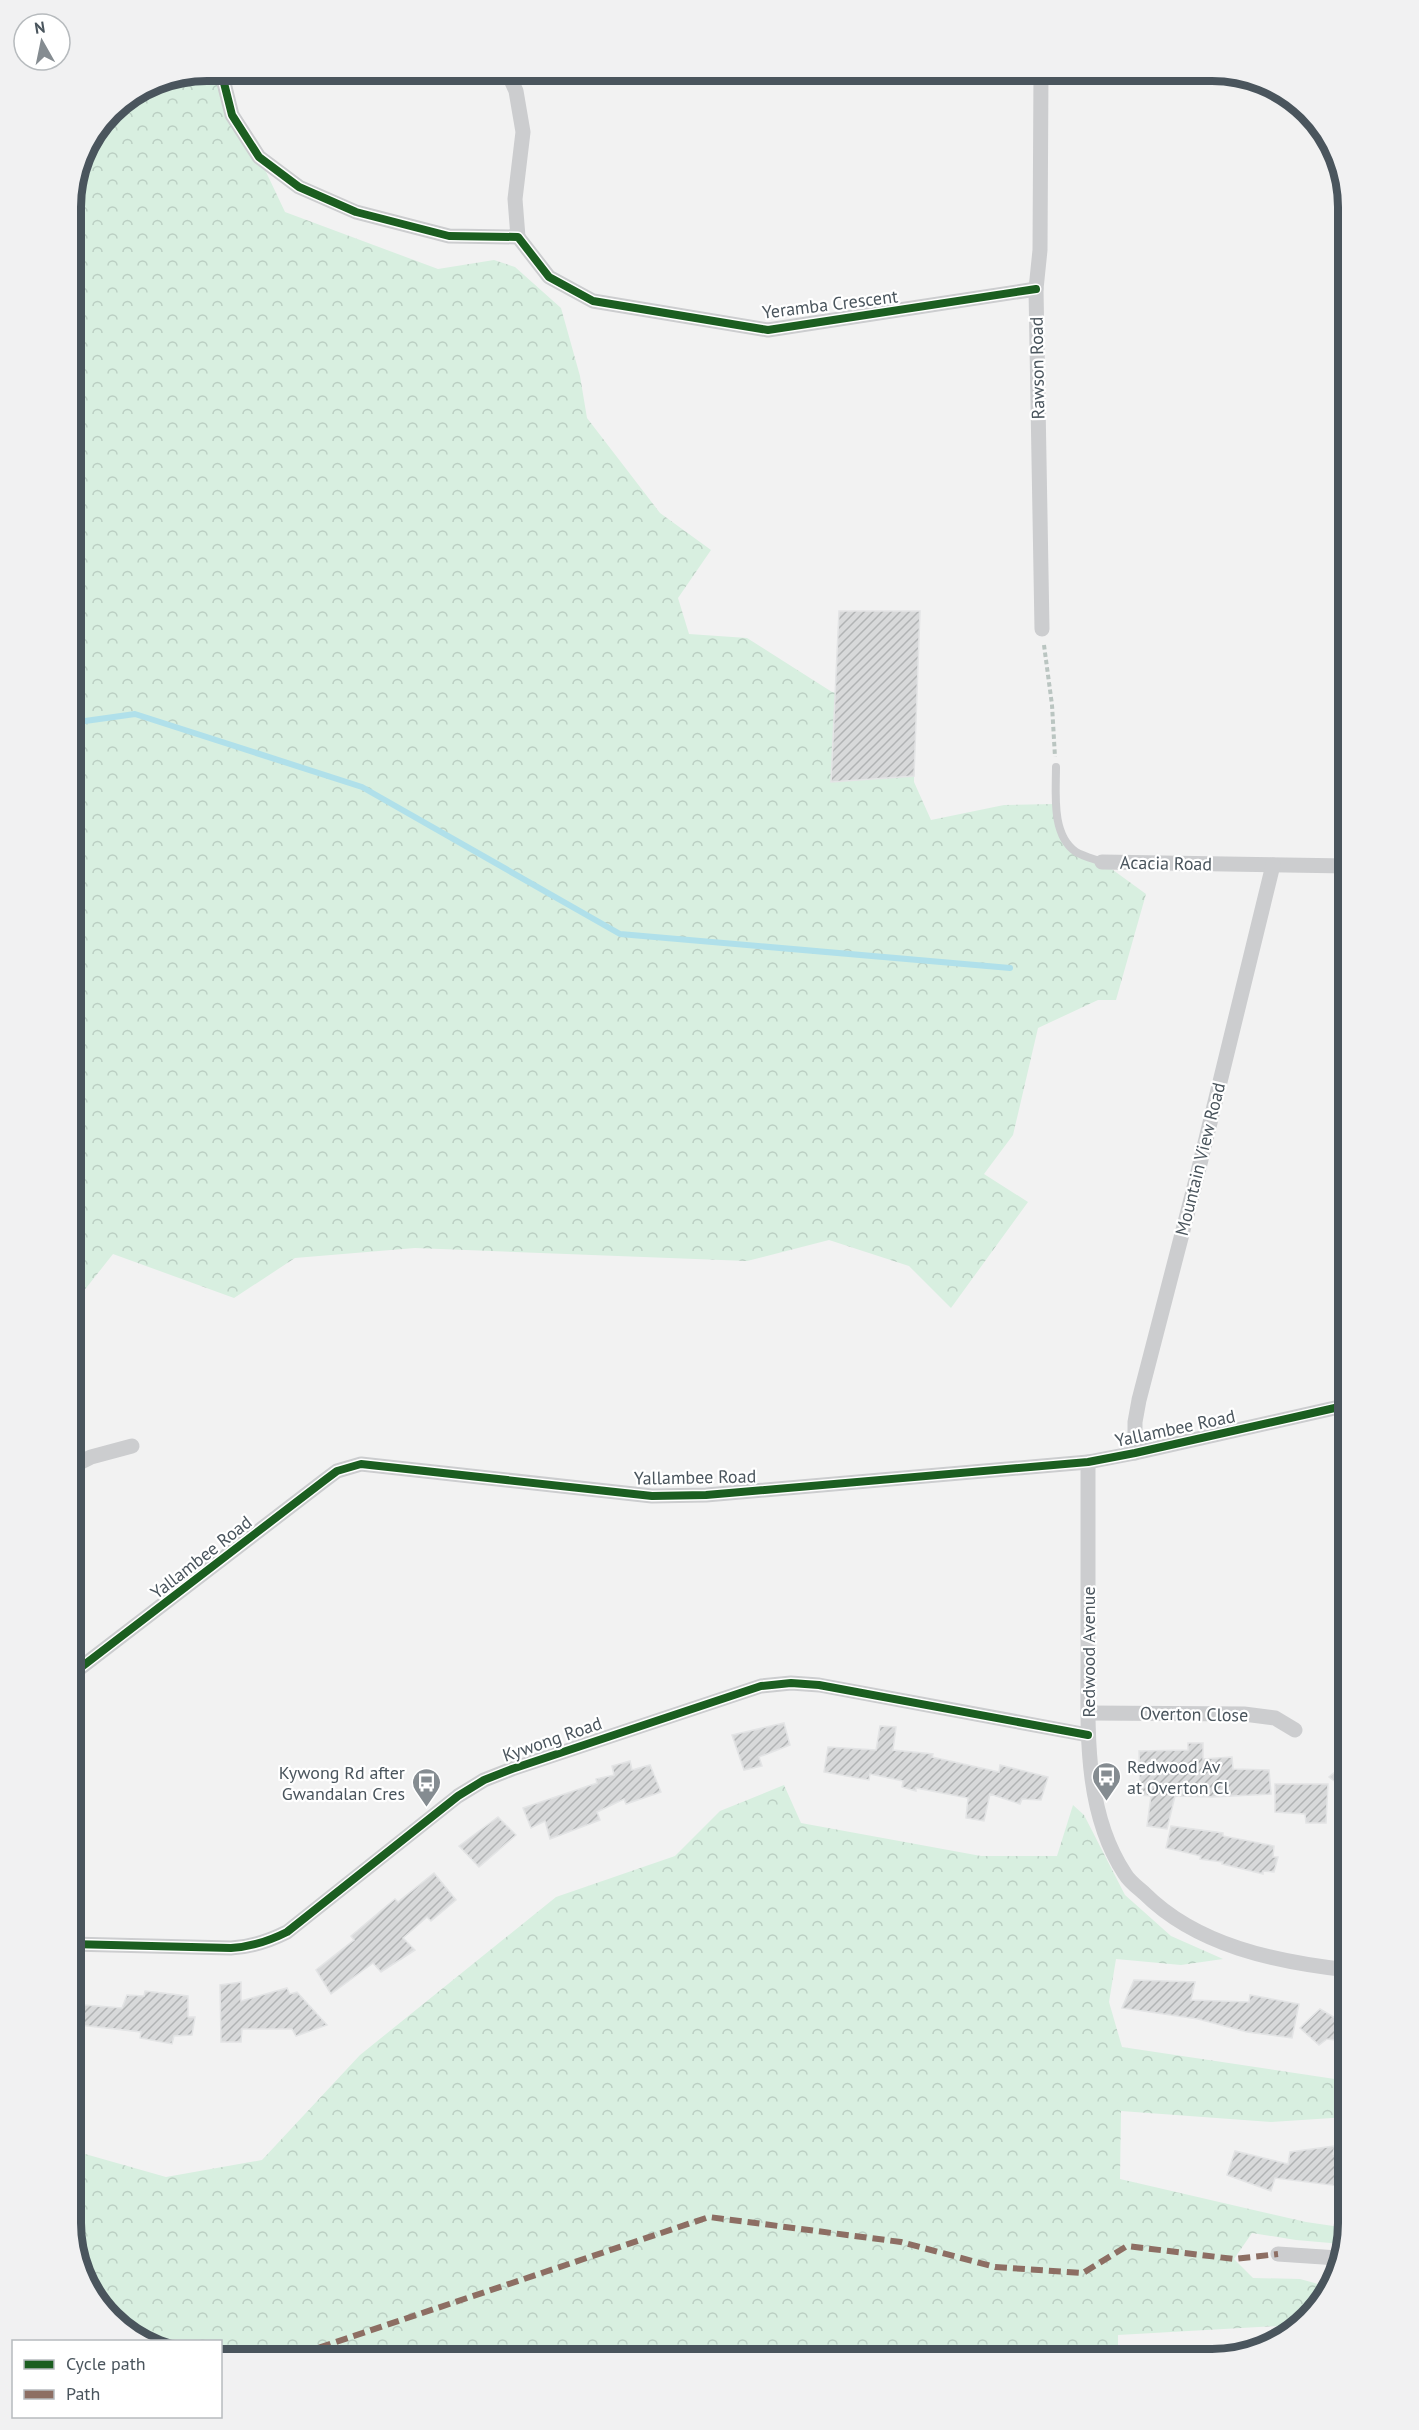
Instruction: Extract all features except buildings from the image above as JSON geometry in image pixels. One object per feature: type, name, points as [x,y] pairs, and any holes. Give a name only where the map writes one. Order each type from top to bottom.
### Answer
[{"type":"street","points":[[224,81],[232,115],[259,157],[299,187],[356,212],[449,236],[518,237],[515,198],[523,132],[516,91],[512,81]]},
{"type":"street","name":"Rawson Road","points":[[1041,81],[1040,250],[1036,290],[1042,629]]},
{"type":"street","name":"Yeramba Crescent","points":[[518,237],[549,276],[593,301],[768,330],[1036,290]]},
{"type":"street","name":"Acacia Road","points":[[1102,862],[1338,866]]},
{"type":"street","name":"Mountain View Road","points":[[1135,1454],[1135,1422],[1139,1400],[1273,865]]},
{"type":"street","name":"Yallambee Road","points":[[81,1667],[325,1480],[337,1472],[361,1464],[652,1496],[742,1493],[1088,1462],[1135,1454],[1338,1407]]},
{"type":"street","points":[[81,1462],[132,1446]]},
{"type":"street","name":"Redwood Avenue","points":[[1088,1462],[1088,1734],[1094,1792],[1111,1848],[1125,1875],[1152,1901],[1191,1929],[1227,1944],[1266,1956],[1338,1969]]},
{"type":"street","name":"Kywong Road","points":[[81,1944],[231,1948],[265,1942],[287,1932],[458,1796],[484,1780],[512,1768],[761,1686],[791,1683],[819,1685],[1088,1734]]},
{"type":"street","name":"Overton Close","points":[[1089,1713],[1244,1714],[1275,1718],[1295,1730]]},
{"type":"street","points":[[1278,2254],[1333,2258]]},
{"type":"lane","name":"Acacia Road","points":[[1056,767],[1056,804],[1064,841],[1076,852],[1102,862]]},
{"type":"path","points":[[1042,629],[1052,705],[1056,767]]},
{"type":"green space","points":[[224,81],[232,115],[259,157],[285,212],[438,269],[494,260],[515,267],[561,308],[580,376],[587,418],[660,513],[711,550],[678,598],[689,634],[747,638],[832,692],[914,708],[914,782],[931,820],[1004,805],[1056,804],[1059,825],[1076,852],[1102,862],[1146,894],[1116,1000],[1098,1000],[1038,1028],[1013,1135],[984,1174],[1028,1202],[951,1308],[909,1266],[829,1240],[747,1261],[415,1248],[295,1258],[234,1298],[113,1254],[81,1294],[81,198],[85,174],[94,151],[107,130],[124,112],[151,94],[174,85]]},
{"type":"green space","points":[[784,1785],[801,1823],[981,1856],[1057,1856],[1073,1805],[1084,1815],[1125,1895],[1171,1936],[1223,1959],[1181,1965],[1116,1959],[1109,2002],[1122,2047],[1338,2079],[1338,2118],[1271,2122],[1121,2111],[1120,2179],[1306,2222],[1338,2227],[1336,2244],[1252,2233],[1234,2259],[1253,2278],[1300,2279],[1321,2285],[1312,2300],[1285,2326],[1118,2335],[1118,2349],[222,2349],[222,2340],[161,2340],[137,2328],[112,2306],[94,2279],[83,2248],[81,2153],[166,2177],[262,2160],[360,2055],[556,1897],[675,1856],[720,1811]]},
{"type":"waterway","points":[[81,722],[135,714],[362,787],[620,934],[1010,968]]},
{"type":"marked path","points":[[315,2349],[709,2217],[901,2242],[995,2267],[1083,2273],[1127,2246],[1234,2259],[1278,2254]]},
{"type":"cycle path","points":[[224,81],[232,115],[259,157],[299,187],[356,212],[449,236],[518,237],[549,277],[593,301],[768,330],[1036,289]]},
{"type":"cycle path","points":[[81,1667],[337,1471],[361,1464],[652,1496],[706,1495],[1088,1462],[1338,1407]]},
{"type":"cycle path","points":[[81,1944],[231,1948],[267,1941],[287,1932],[458,1796],[484,1780],[761,1686],[791,1683],[819,1685],[1088,1735]]},
{"type":"place","name":"Redwood Av at Overton Cl","points":[[1106,1802]]},
{"type":"place","name":"Kywong Rd after Gwandalan Cres","points":[[426,1808]]}]
